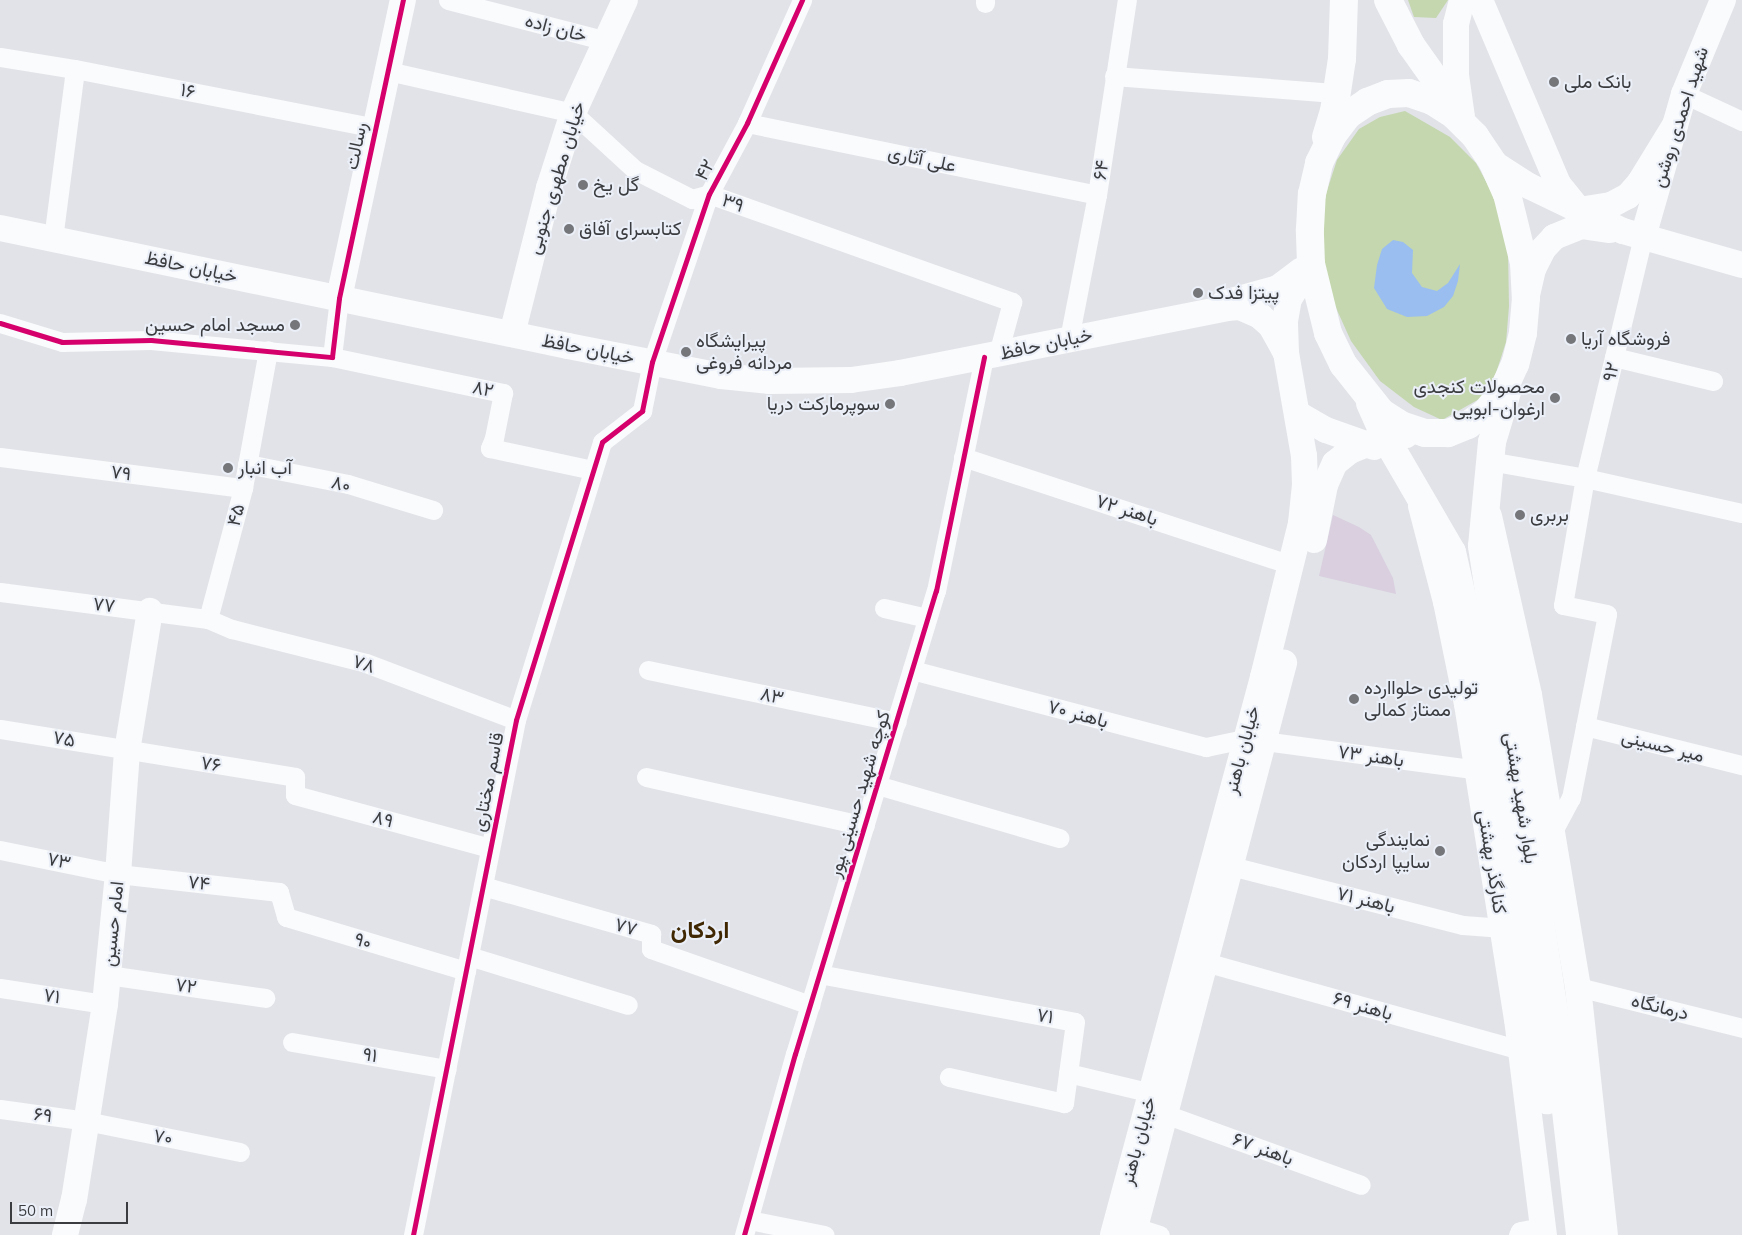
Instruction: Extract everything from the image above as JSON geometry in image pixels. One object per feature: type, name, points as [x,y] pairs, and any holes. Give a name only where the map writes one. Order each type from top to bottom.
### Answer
[{"type":"main road","name":"رسالت","points":[[339,298],[403,0]]},
{"type":"main road","name":"خیابان مطهری جنوبی","points":[[512,334],[549,188],[573,113],[625,0]]},
{"type":"main road","points":[[1344,0],[1342,60],[1337,93],[1319,163],[1312,202],[1310,229],[1311,264],[1328,333],[1343,364],[1381,412],[1403,426],[1425,433],[1448,433],[1468,425],[1486,412],[1503,391],[1515,364],[1523,333],[1526,298],[1524,263],[1508,194],[1492,162],[1469,126],[1411,45],[1388,0]]},
{"type":"main road","points":[[1480,0],[1558,184],[1579,210]]},
{"type":"main road","name":"شهید احمدی روشن","points":[[1633,234],[1675,124],[1684,94],[1723,0]]},
{"type":"main road","points":[[1459,12],[1456,75],[1469,126]]},
{"type":"main road","points":[[1319,163],[1332,136],[1348,115],[1367,102],[1388,94],[1410,93],[1432,101],[1469,126]]},
{"type":"main road","points":[[1579,210],[1611,204],[1628,196],[1640,182],[1675,124]]},
{"type":"main road","points":[[1492,162],[1530,186],[1633,234]]},
{"type":"main road","points":[[1526,298],[1533,269],[1543,250],[1554,238],[1581,226],[1633,234],[1742,265]]},
{"type":"main road","name":"خیابان حافظ","points":[[0,228],[721,376],[807,382],[851,380],[900,374],[1179,316],[1227,308],[1251,310],[1271,326],[1286,353]]},
{"type":"main road","name":"خیابان حافظ","points":[[1179,316],[1278,288],[1311,264]]},
{"type":"main road","name":"خیابان باهنر","points":[[1127,1232],[1165,1114],[1231,866],[1254,740],[1301,523],[1305,484],[1304,456],[1286,353],[1286,321],[1289,300],[1311,264]]},
{"type":"main road","name":"بلوار شهید بهشتی","points":[[1515,364],[1492,442],[1485,497],[1482,546],[1556,1023],[1580,1235]]},
{"type":"main road","name":"بلوار شهید بهشتی","points":[[1365,392],[1376,441],[1401,465],[1452,552],[1482,681],[1499,782],[1551,1232]]},
{"type":"main road","points":[[1298,414],[1326,430],[1376,441]]},
{"type":"main road","name":"خیابان باهنر","points":[[1127,1232],[1151,1093],[1254,740],[1325,485],[1335,463],[1350,451],[1376,441],[1425,433]]},
{"type":"main road","name":"کنارگذر بهشتی","points":[[1417,494],[1446,602],[1467,704],[1551,1232]]},
{"type":"main road","points":[[1485,497],[1529,695],[1578,987],[1605,1235]]},
{"type":"main road","name":"امام حسین","points":[[65,1235],[74,1200],[105,1004],[118,874],[127,751],[150,611]]},
{"type":"street","name":"خان زاده","points":[[448,0],[606,41]]},
{"type":"street","name":"۴۲","points":[[652,362],[709,194],[747,123],[802,0]]},
{"type":"street","name":"۶۴","points":[[1069,339],[1097,196],[1127,0]]},
{"type":"street","name":"۱۶","points":[[0,57],[75,69],[375,128]]},
{"type":"street","points":[[53,239],[75,69]]},
{"type":"street","name":"۳۹","points":[[388,71],[573,113],[635,170],[692,199],[709,194],[1012,302],[991,356]]},
{"type":"street","points":[[1114,76],[1337,93]]},
{"type":"street","points":[[1684,94],[1742,121]]},
{"type":"street","name":"علی آثاری","points":[[747,123],[1097,196]]},
{"type":"street","name":"۹۲","points":[[1585,726],[1607,614],[1562,605],[1585,478],[1614,357],[1633,234]]},
{"type":"street","points":[[0,323],[62,342],[150,340],[332,357],[339,298]]},
{"type":"street","name":"۴۵","points":[[208,619],[243,488],[268,350]]},
{"type":"street","name":"کوچه شهید حسینی ‍پور","points":[[747,1228],[819,974],[936,591],[963,457],[991,356]]},
{"type":"street","name":"۸۲","points":[[332,357],[503,393],[494,438],[490,448],[593,470]]},
{"type":"street","points":[[1614,357],[1712,381]]},
{"type":"street","name":"قاسم مختاری","points":[[413,1235],[448,1069],[516,720],[602,442],[642,411],[652,362]]},
{"type":"street","name":"۷۹","points":[[0,457],[243,488]]},
{"type":"street","name":"باهنر ۷۲","points":[[963,457],[1291,565]]},
{"type":"street","points":[[1489,460],[1585,478],[1742,513]]},
{"type":"street","name":"۸۰","points":[[247,464],[348,484],[433,510]]},
{"type":"street","name":"۷۷","points":[[0,592],[208,619]]},
{"type":"street","points":[[884,608],[927,618]]},
{"type":"street","name":"۷۸","points":[[208,619],[232,629],[366,663],[516,720]]},
{"type":"street","name":"۸۳","points":[[648,670],[896,722]]},
{"type":"street","name":"باهنر ۷۰","points":[[912,670],[1206,747],[1254,740]]},
{"type":"street","points":[[1552,833],[1571,798],[1585,726]]},
{"type":"street","name":"میر حسینی","points":[[1585,726],[1742,765]]},
{"type":"street","name":"۷۵","points":[[0,729],[127,751]]},
{"type":"street","name":"باهنر ۷۳","points":[[1254,740],[1478,770]]},
{"type":"street","name":"۷۶","points":[[127,751],[294,777]]},
{"type":"street","name":"۸۹","points":[[294,777],[295,796],[490,848]]},
{"type":"street","points":[[646,777],[865,826]]},
{"type":"street","points":[[878,785],[1060,838]]},
{"type":"street","name":"۷۳","points":[[0,850],[118,874]]},
{"type":"street","name":"باهنر ۷۱","points":[[1231,866],[1463,925],[1502,928]]},
{"type":"street","name":"۷۴","points":[[118,874],[279,892]]},
{"type":"street","name":"۷۷","points":[[483,886],[651,934],[651,949],[810,1005]]},
{"type":"street","name":"۹۰","points":[[279,892],[286,918],[467,964]]},
{"type":"street","name":"باهنر ۶۹","points":[[1205,962],[1521,1050]]},
{"type":"street","points":[[467,964],[628,1005]]},
{"type":"street","name":"۷۱","points":[[819,974],[1075,1022],[1064,1103],[949,1077]]},
{"type":"street","name":"۷۲","points":[[108,975],[265,998]]},
{"type":"street","name":"درمانگاه","points":[[1578,987],[1742,1028]]},
{"type":"street","name":"۷۱","points":[[0,988],[105,1004]]},
{"type":"street","name":"۹۱","points":[[292,1042],[448,1069]]},
{"type":"street","points":[[1068,1073],[1151,1093]]},
{"type":"street","name":"۶۹","points":[[0,1109],[86,1122]]},
{"type":"street","name":"باهنر ۶۷","points":[[1165,1114],[1361,1185]]},
{"type":"street","name":"۷۰","points":[[86,1122],[240,1152]]},
{"type":"street","points":[[747,1228],[825,1235]]},
{"type":"street","points":[[1518,1235],[1520,1231],[1551,1232]]},
{"type":"street","points":[[1127,1232],[1160,1235]]},
{"type":"green space","points":[[1408,0],[1448,0],[1436,18],[1414,17]]},
{"type":"green space","points":[[1405,111],[1450,137],[1476,163],[1494,196],[1508,251],[1509,306],[1506,342],[1496,373],[1481,398],[1442,420],[1414,407],[1380,381],[1351,341],[1332,299],[1322,253],[1323,203],[1337,160],[1359,129],[1380,117]]},
{"type":"water","points":[[1393,240],[1403,242],[1413,250],[1412,273],[1422,287],[1437,291],[1448,283],[1460,264],[1458,281],[1453,296],[1444,307],[1427,316],[1407,317],[1387,309],[1374,288],[1377,265],[1382,249]]},
{"type":"building","points":[[1333,515],[1371,535],[1393,578],[1396,594],[1319,576]]},
{"type":"cycle path","points":[[0,323],[62,342],[151,340],[332,357],[339,298],[403,0]]},
{"type":"cycle path","points":[[413,1235],[516,720],[602,442],[642,411],[652,362],[709,194],[747,123],[802,0]]},
{"type":"cycle path","points":[[744,1235],[795,1054],[936,591],[984,357]]},
{"type":"place","name":"بانک ملی","points":[[1554,82]]},
{"type":"place","name":"گل یخ","points":[[583,185]]},
{"type":"place","name":"کتابسرای آفاق","points":[[569,229]]},
{"type":"place","name":"پیتزا فدک","points":[[1198,293]]},
{"type":"place","name":"مسجد امام حسین","points":[[295,325]]},
{"type":"place","name":"فروشگاه آریا","points":[[1571,339]]},
{"type":"place","name":"پیرایشگاه مردانه فروغی","points":[[686,352]]},
{"type":"place","name":"محصولات کنجدی ارغوان-ابویی","points":[[1555,398]]},
{"type":"place","name":"سوپرمارکت دریا","points":[[890,404]]},
{"type":"place","name":"آب انبار","points":[[228,468]]},
{"type":"place","name":"بربری","points":[[1520,515]]},
{"type":"place","name":"تولیدی حلواارده ممتاز کمالی","points":[[1354,699]]},
{"type":"place","name":"نمایندگی سایپا اردکان","points":[[1440,851]]},
{"type":"district","name":"اردکان","points":[[700,930]]}]
